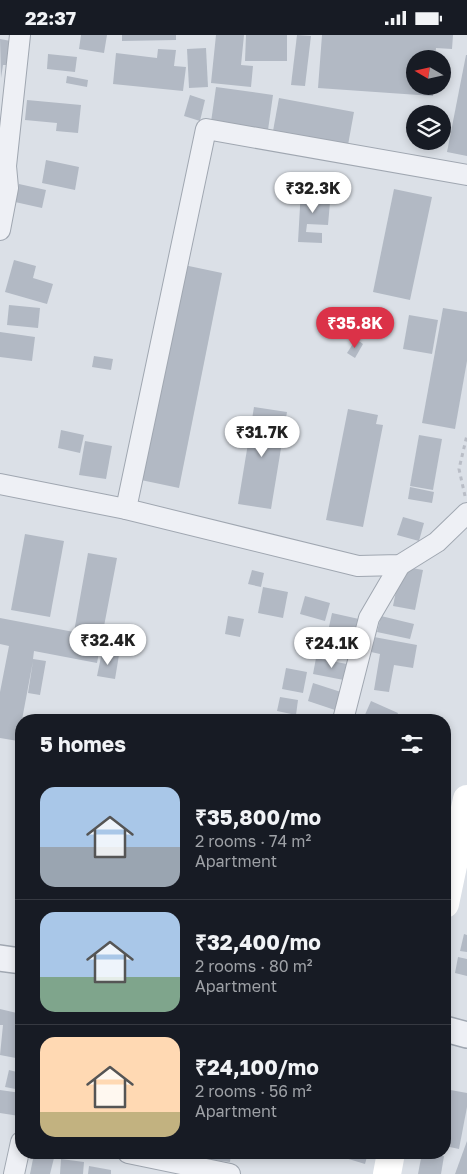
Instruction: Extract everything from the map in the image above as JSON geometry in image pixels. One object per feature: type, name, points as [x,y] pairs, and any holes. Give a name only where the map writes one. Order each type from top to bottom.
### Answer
[{"type":"main road","points":[[451,875],[467,799]]},
{"type":"main road","points":[[386,1174],[390,1159]]},
{"type":"street","points":[[0,230],[8,188],[6,166],[20,35]]},
{"type":"street","points":[[126,509],[206,129],[467,175]]},
{"type":"street","points":[[0,484],[126,509],[358,566],[400,565]]},
{"type":"street","points":[[345,714],[369,619],[400,565],[437,542],[467,513]]},
{"type":"street","points":[[0,958],[15,960]]},
{"type":"street","points":[[451,1031],[467,1035]]},
{"type":"street","points":[[14,1174],[17,1159]]},
{"type":"street","points":[[165,1159],[230,1174]]},
{"type":"path","points":[[467,435],[459,469],[462,491],[467,501]]},
{"type":"building","points":[[81,35],[107,35],[104,53],[79,49]]},
{"type":"building","points":[[122,35],[176,35],[176,40],[122,41]]},
{"type":"building","points":[[216,35],[244,35],[241,65],[253,66],[251,87],[211,83]]},
{"type":"building","points":[[246,35],[287,35],[287,61],[245,61]]},
{"type":"building","points":[[297,35],[311,36],[305,86],[291,85]]},
{"type":"building","points":[[322,35],[453,35],[452,49],[406,50],[406,94],[318,88]]},
{"type":"building","points":[[0,39],[11,41],[8,65],[3,65],[1,78]]},
{"type":"building","points":[[206,48],[208,87],[189,88],[187,49]]},
{"type":"building","points":[[158,49],[176,50],[174,66],[186,67],[183,91],[113,84],[116,53],[157,58]]},
{"type":"building","points":[[48,54],[77,57],[75,72],[47,69]]},
{"type":"building","points":[[467,55],[467,156],[447,152],[447,150],[451,150],[451,132]]},
{"type":"building","points":[[67,76],[88,80],[87,87],[66,83]]},
{"type":"building","points":[[216,87],[273,95],[268,130],[211,122]]},
{"type":"building","points":[[190,95],[205,100],[200,121],[184,116]]},
{"type":"building","points":[[279,98],[354,112],[348,145],[273,131]]},
{"type":"building","points":[[27,100],[81,105],[78,133],[56,131],[57,123],[25,120]]},
{"type":"building","points":[[46,160],[79,167],[75,190],[42,183]]},
{"type":"building","points":[[19,184],[46,190],[42,208],[15,202]]},
{"type":"building","points":[[301,189],[331,191],[328,225],[307,224],[306,232],[322,233],[322,243],[298,242]]},
{"type":"building","points":[[394,189],[432,197],[410,300],[373,292]]},
{"type":"building","points":[[14,260],[36,266],[33,278],[53,284],[47,304],[5,292]]},
{"type":"building","points":[[184,265],[222,273],[179,488],[141,480]]},
{"type":"building","points":[[9,305],[40,308],[38,328],[7,325]]},
{"type":"building","points":[[443,308],[467,312],[467,361],[455,429],[422,423]]},
{"type":"building","points":[[409,315],[438,320],[432,354],[403,349]]},
{"type":"building","points":[[0,332],[35,337],[32,361],[0,357]]},
{"type":"building","points":[[356,339],[363,344],[355,358],[347,353]]},
{"type":"building","points":[[94,356],[113,359],[111,370],[92,367]]},
{"type":"building","points":[[254,407],[287,412],[271,509],[238,504]]},
{"type":"building","points":[[348,409],[378,415],[376,424],[383,425],[363,527],[326,520]]},
{"type":"building","points":[[61,430],[84,435],[80,453],[58,448]]},
{"type":"building","points":[[419,435],[442,439],[433,490],[410,486]]},
{"type":"building","points":[[85,441],[112,446],[106,479],[79,475]]},
{"type":"building","points":[[410,487],[434,492],[432,503],[408,499]]},
{"type":"building","points":[[403,517],[424,523],[419,541],[397,535]]},
{"type":"building","points":[[25,534],[64,541],[50,617],[11,610]]},
{"type":"building","points":[[88,553],[117,558],[97,663],[34,651],[33,659],[46,661],[40,695],[28,693],[33,661],[23,714],[15,714],[15,740],[0,738],[0,692],[9,646],[0,644],[0,618],[74,632]]},
{"type":"building","points":[[401,566],[423,570],[415,610],[393,606]]},
{"type":"building","points":[[252,570],[264,573],[261,587],[248,584]]},
{"type":"building","points":[[263,587],[288,592],[283,618],[258,613]]},
{"type":"building","points":[[305,596],[330,603],[325,621],[300,614]]},
{"type":"building","points":[[332,613],[359,619],[353,642],[327,636]]},
{"type":"building","points":[[228,616],[244,619],[240,637],[225,634]]},
{"type":"building","points":[[381,616],[414,624],[410,639],[377,632]]},
{"type":"building","points":[[298,634],[356,646],[354,660],[295,649]]},
{"type":"building","points":[[374,637],[417,645],[413,668],[394,665],[389,692],[374,690],[380,654],[371,652]]},
{"type":"building","points":[[102,652],[119,655],[115,679],[97,676]]},
{"type":"building","points":[[316,658],[352,665],[349,681],[313,674]]},
{"type":"building","points":[[286,668],[307,672],[303,693],[282,689]]},
{"type":"building","points":[[313,683],[344,693],[338,711],[308,701]]},
{"type":"building","points":[[280,697],[298,700],[296,714],[277,711]]},
{"type":"building","points":[[371,701],[398,713],[398,714],[365,714]]},
{"type":"building","points":[[464,934],[467,935],[467,952],[460,951]]},
{"type":"building","points":[[458,957],[467,959],[467,976],[455,973]]},
{"type":"building","points":[[0,1009],[15,1013],[15,1058],[0,1055],[3,1025],[0,1025]]},
{"type":"building","points":[[9,1070],[15,1072],[15,1089],[5,1087]]},
{"type":"building","points":[[0,1090],[15,1092],[15,1115],[0,1113]]},
{"type":"building","points":[[451,1090],[467,1093],[467,1107],[459,1149],[451,1147]]},
{"type":"building","points":[[467,1141],[467,1174],[455,1174]]},
{"type":"building","points":[[33,1159],[54,1159],[50,1174],[30,1174]]},
{"type":"building","points":[[61,1159],[84,1162],[83,1174],[60,1174]]},
{"type":"building","points":[[203,1159],[230,1159],[230,1162]]},
{"type":"building","points":[[349,1159],[366,1159],[365,1164]]},
{"type":"building","points":[[421,1159],[444,1159],[441,1174],[418,1174]]},
{"type":"building","points":[[89,1166],[111,1170],[111,1174],[88,1174]]}]
